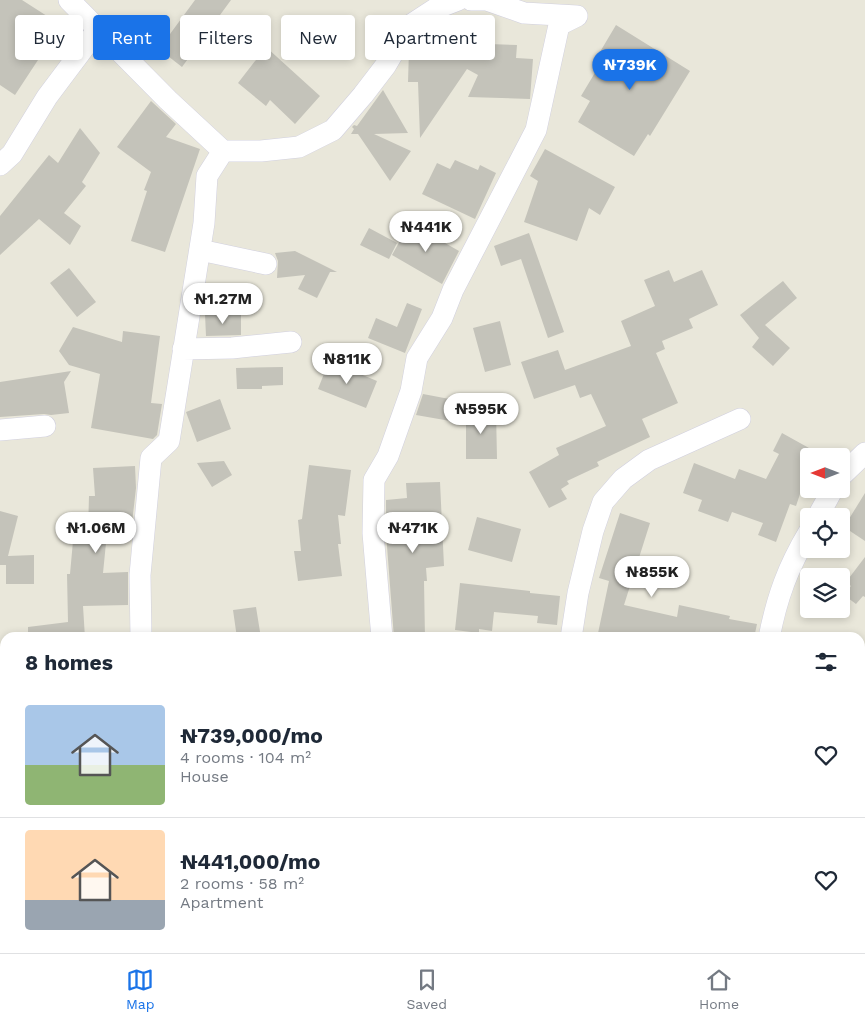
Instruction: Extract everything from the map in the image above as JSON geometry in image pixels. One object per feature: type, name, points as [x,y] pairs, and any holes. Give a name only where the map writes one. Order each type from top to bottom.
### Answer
[{"type":"street","points":[[69,0],[93,24]]},
{"type":"street","points":[[129,60],[223,152],[261,152],[300,147],[333,130],[364,96],[386,65],[409,26],[435,9],[458,0]]},
{"type":"street","points":[[381,632],[372,533],[374,480],[388,456],[411,391],[417,358],[442,318],[453,290],[536,130],[559,25],[577,16],[524,13],[487,0],[472,0]]},
{"type":"street","points":[[0,166],[12,154],[47,97],[93,36]]},
{"type":"street","points":[[141,632],[140,575],[151,458],[168,441],[204,223],[207,176],[223,152]]},
{"type":"street","points":[[200,250],[266,264]]},
{"type":"street","points":[[183,349],[232,348],[291,342]]},
{"type":"street","points":[[572,632],[578,594],[593,531],[603,502],[623,479],[649,460],[740,419]]},
{"type":"street","points":[[0,430],[45,426]]},
{"type":"street","points":[[850,467],[865,453]]},
{"type":"street","points":[[770,632],[780,593],[800,548]]},
{"type":"building","points":[[0,0],[22,0],[45,15],[15,15],[15,60],[38,60],[15,95],[0,85]]},
{"type":"building","points":[[195,0],[231,0],[220,15],[184,15]]},
{"type":"building","points":[[180,20],[180,60],[187,60],[182,67],[170,58],[170,34]]},
{"type":"building","points":[[616,25],[690,71],[650,136],[648,134],[634,156],[578,122],[590,101],[581,96],[599,66],[594,62]]},
{"type":"building","points":[[495,44],[517,45],[516,58],[533,59],[530,99],[468,97],[478,75],[467,69],[420,138],[418,82],[408,82],[409,60],[495,60]]},
{"type":"building","points":[[271,52],[320,96],[295,124],[270,100],[266,106],[238,83],[256,60],[271,60]]},
{"type":"building","points":[[383,90],[408,133],[374,134],[411,151],[390,181],[358,134],[351,134],[354,129],[352,127],[354,125],[357,126]]},
{"type":"building","points":[[151,101],[176,124],[166,137],[200,149],[165,252],[131,241],[147,191],[144,190],[151,172],[117,147]]},
{"type":"building","points":[[80,128],[100,153],[82,182],[86,186],[64,213],[81,226],[70,245],[39,219],[0,255],[0,216],[49,155],[58,163]]},
{"type":"building","points":[[545,149],[615,187],[600,215],[589,208],[577,241],[524,222],[538,181],[530,176]]},
{"type":"building","points":[[455,160],[478,170],[480,165],[496,173],[475,219],[422,194],[437,163],[450,169]]},
{"type":"building","points":[[410,223],[459,251],[442,284],[392,255]]},
{"type":"building","points":[[369,228],[397,243],[389,259],[360,245]]},
{"type":"building","points":[[529,233],[564,332],[548,338],[521,259],[501,266],[494,246]]},
{"type":"building","points":[[295,251],[337,272],[330,272],[317,298],[298,289],[305,275],[277,278],[278,261],[275,253]]},
{"type":"building","points":[[69,268],[96,302],[77,317],[50,283]]},
{"type":"building","points":[[669,270],[674,282],[702,270],[718,305],[689,319],[693,328],[662,341],[665,349],[656,353],[678,403],[642,419],[650,437],[597,462],[599,466],[567,481],[569,484],[561,489],[567,499],[549,508],[529,472],[559,455],[556,448],[606,426],[591,394],[580,398],[575,385],[534,399],[521,362],[558,350],[565,370],[631,346],[621,321],[655,306],[644,280]]},
{"type":"building","points":[[783,281],[797,298],[765,325],[790,348],[773,366],[752,347],[759,338],[740,315]]},
{"type":"building","points":[[407,303],[422,309],[405,353],[368,338],[376,318],[397,327]]},
{"type":"building","points":[[205,314],[241,314],[241,335],[206,336]]},
{"type":"building","points":[[500,321],[511,365],[485,372],[473,328]]},
{"type":"building","points":[[73,327],[122,342],[123,331],[160,336],[151,403],[162,404],[157,435],[153,439],[91,428],[100,374],[69,365],[59,351]]},
{"type":"building","points":[[329,361],[377,381],[366,408],[318,389]]},
{"type":"building","points":[[283,367],[283,385],[262,386],[262,389],[237,389],[236,368]]},
{"type":"building","points":[[71,371],[64,382],[69,413],[0,417],[0,382]]},
{"type":"building","points":[[423,394],[460,401],[456,422],[416,415]]},
{"type":"building","points":[[220,399],[231,429],[197,442],[186,412]]},
{"type":"building","points":[[466,411],[496,411],[497,459],[466,459]]},
{"type":"building","points":[[782,433],[809,448],[800,448],[800,494],[796,506],[790,504],[776,542],[758,535],[763,523],[732,512],[728,522],[698,511],[702,500],[683,493],[694,463],[735,479],[739,469],[766,479],[779,454],[773,451]]},
{"type":"building","points":[[224,461],[232,475],[212,487],[197,463]]},
{"type":"building","points":[[309,465],[351,470],[345,516],[338,515],[341,544],[338,544],[342,576],[298,581],[294,551],[301,551],[298,520],[302,519]]},
{"type":"building","points":[[135,466],[136,488],[132,523],[108,523],[103,573],[128,572],[128,605],[83,606],[85,632],[28,632],[28,627],[68,622],[67,574],[70,574],[74,530],[88,531],[89,496],[95,496],[93,468]]},
{"type":"building","points":[[440,482],[444,566],[426,568],[427,581],[424,581],[425,632],[394,632],[386,533],[386,500],[407,498],[406,483]]},
{"type":"building","points":[[865,493],[865,541],[850,531],[850,517]]},
{"type":"building","points":[[0,511],[18,516],[8,556],[34,555],[34,584],[6,584],[6,565],[0,565]]},
{"type":"building","points":[[620,513],[650,523],[624,605],[677,617],[679,605],[730,616],[729,619],[757,624],[755,632],[598,632],[609,581],[599,578]]},
{"type":"building","points":[[477,517],[521,529],[512,562],[468,550]]},
{"type":"building","points":[[865,557],[865,597],[863,596],[856,604],[850,600],[850,577]]},
{"type":"building","points":[[460,583],[560,596],[557,625],[537,623],[538,616],[494,612],[492,631],[479,629],[479,632],[455,630]]},
{"type":"building","points":[[256,607],[260,632],[236,632],[233,610]]}]
